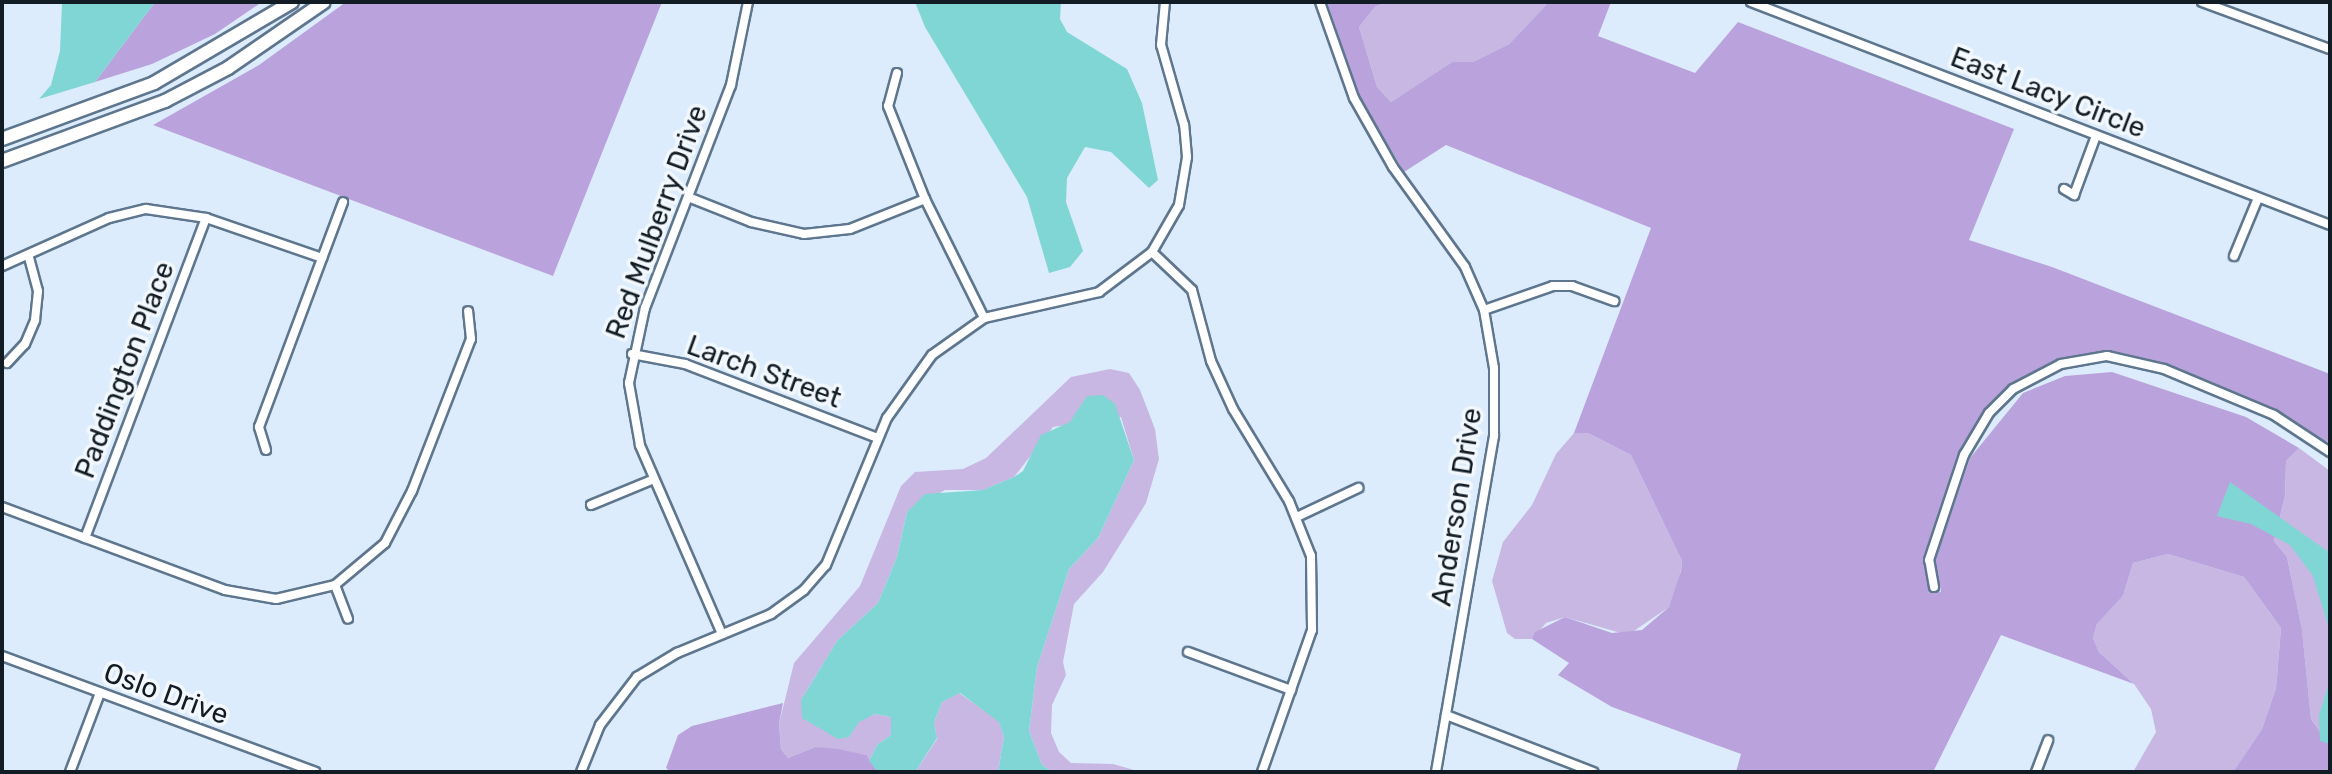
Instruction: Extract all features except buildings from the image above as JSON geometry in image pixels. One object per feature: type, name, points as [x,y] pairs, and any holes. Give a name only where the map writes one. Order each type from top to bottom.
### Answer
[{"type":"main road","points":[[2,139],[154,83],[292,2]]},
{"type":"main road","points":[[2,161],[165,101],[228,68],[324,2]]},
{"type":"street","name":"Red Mulberry Drive","points":[[722,634],[654,479],[631,412],[632,354],[731,85],[748,2]]},
{"type":"street","points":[[581,772],[600,725],[637,677],[722,634],[771,614],[804,590],[826,565],[878,438],[912,377],[932,355],[984,318],[1099,292],[1152,252],[1179,205],[1187,157],[1184,125],[1161,45],[1165,2]]},
{"type":"street","name":"Anderson Drive","points":[[1320,2],[1354,98],[1393,167],[1465,267],[1484,310],[1494,368],[1494,436],[1436,772]]},
{"type":"street","name":"East Lacy Circle","points":[[1751,2],[2330,225]]},
{"type":"street","points":[[2202,2],[2330,49]]},
{"type":"street","points":[[897,73],[888,106],[925,199],[984,318]]},
{"type":"street","points":[[2064,189],[2074,195],[2096,136]]},
{"type":"street","points":[[688,197],[751,222],[804,234],[850,229],[925,199]]},
{"type":"street","points":[[2234,256],[2258,198]]},
{"type":"street","points":[[266,450],[259,427],[343,202]]},
{"type":"street","points":[[2,266],[29,257],[109,218],[146,209],[206,218],[322,258]]},
{"type":"street","name":"Paddington Place","points":[[85,538],[206,218]]},
{"type":"street","points":[[1152,252],[1192,290],[1211,361],[1233,409],[1297,517],[1311,556],[1315,609],[1306,654],[1262,772]]},
{"type":"street","points":[[7,363],[25,344],[35,320],[38,291],[29,257]]},
{"type":"street","points":[[1484,310],[1553,286],[1572,286],[1614,301]]},
{"type":"street","points":[[2,507],[225,590],[276,599],[335,585],[385,543],[412,491],[471,339],[468,311]]},
{"type":"street","name":"Larch Street","points":[[632,354],[685,364],[878,438]]},
{"type":"street","points":[[1934,587],[1929,560],[1964,455],[1989,413],[2013,389],[2061,364],[2107,356],[2164,369],[2274,415],[2330,452]]},
{"type":"street","points":[[591,505],[654,479]]},
{"type":"street","points":[[1297,517],[1358,488]]},
{"type":"street","points":[[335,585],[348,619]]},
{"type":"street","points":[[1188,652],[1291,690]]},
{"type":"street","name":"Oslo Drive","points":[[2,656],[315,772]]},
{"type":"street","points":[[70,772],[100,693]]},
{"type":"street","points":[[1446,715],[1593,772]]},
{"type":"street","points":[[2036,772],[2048,740]]},
{"type":"shaded area","points":[[62,2],[155,2],[95,82],[39,99],[51,85],[60,51]]},
{"type":"shaded area","points":[[155,2],[262,2],[215,34],[152,64],[95,82]]},
{"type":"shaded area","points":[[346,2],[662,2],[553,276],[153,125],[259,65]]},
{"type":"shaded area","points":[[915,2],[1061,2],[1060,19],[1067,32],[1127,69],[1142,103],[1158,180],[1149,188],[1111,152],[1085,147],[1067,178],[1066,202],[1083,251],[1070,267],[1049,273],[1027,197],[925,27]]},
{"type":"shaded area","points":[[1327,2],[1388,2],[1375,7],[1359,27],[1377,87],[1391,102],[1452,62],[1473,62],[1509,44],[1549,2],[1611,2],[1598,36],[1695,73],[1738,22],[2014,129],[1969,240],[2052,267],[2330,374],[2330,441],[2312,444],[2250,407],[2157,372],[2113,361],[2062,365],[2016,383],[1958,453],[1923,558],[1929,593],[1941,592],[1935,561],[1970,458],[2023,393],[2065,376],[2112,372],[2246,417],[2299,448],[2286,461],[2285,496],[2274,541],[2287,557],[2302,630],[2311,719],[2330,746],[2330,772],[2233,772],[2262,729],[2276,688],[2281,628],[2244,577],[2168,554],[2133,563],[2123,596],[2097,624],[2093,638],[2099,652],[2134,684],[2001,635],[1933,772],[1736,772],[1741,754],[1612,707],[1558,675],[1569,663],[1532,639],[1535,632],[1565,617],[1612,633],[1642,630],[1669,607],[1681,571],[1682,561],[1631,455],[1588,433],[1574,433],[1651,228],[1446,145],[1404,172],[1359,96]]},
{"type":"shaded area","points":[[1389,2],[1549,2],[1509,44],[1473,62],[1452,62],[1391,102],[1377,87],[1359,27],[1375,7]]},
{"type":"shaded area","points":[[1110,369],[1129,373],[1140,390],[1155,429],[1159,459],[1146,503],[1103,572],[1074,604],[1063,662],[1066,675],[1052,705],[1051,733],[1059,752],[1071,763],[1113,764],[1141,772],[1053,772],[1042,765],[1029,731],[1037,667],[1069,569],[1098,538],[1134,460],[1121,417],[1053,427],[1014,477],[983,490],[945,490],[907,512],[897,557],[878,603],[837,641],[801,700],[849,737],[859,721],[875,714],[891,717],[891,735],[877,745],[869,761],[865,755],[815,747],[788,758],[781,749],[779,724],[794,663],[860,586],[901,486],[915,472],[963,469],[986,458],[1071,377]]},
{"type":"shaded area","points":[[1103,395],[1115,404],[1134,460],[1098,538],[1069,569],[1037,667],[1029,731],[1042,765],[1053,772],[998,772],[1004,737],[999,722],[960,693],[942,702],[934,723],[937,738],[915,772],[878,772],[869,761],[877,745],[891,735],[891,717],[875,714],[859,722],[849,737],[838,739],[802,718],[801,700],[837,641],[878,603],[897,557],[907,512],[925,494],[983,490],[1014,477],[1023,471],[1041,435],[1070,422],[1087,396]]},
{"type":"shaded area","points":[[1574,433],[1588,433],[1631,455],[1682,561],[1679,583],[1669,607],[1628,635],[1565,617],[1546,623],[1532,639],[1515,639],[1507,633],[1492,581],[1503,542],[1532,505],[1556,454]]},
{"type":"shaded area","points":[[2299,448],[2330,471],[2330,746],[2311,719],[2302,631],[2287,557],[2274,541],[2285,496],[2286,461]]},
{"type":"shaded area","points":[[2230,482],[2330,553],[2330,744],[2320,741],[2319,715],[2329,683],[2328,625],[2313,576],[2290,545],[2251,524],[2217,516]]},
{"type":"shaded area","points":[[2168,554],[2244,577],[2281,628],[2276,688],[2262,729],[2233,772],[2133,772],[2156,732],[2151,709],[2134,684],[2099,652],[2093,638],[2097,624],[2123,596],[2133,563]]},
{"type":"shaded area","points":[[959,693],[999,721],[1004,737],[998,772],[915,772],[937,739],[934,723],[942,702]]},
{"type":"shaded area","points":[[783,703],[779,724],[781,749],[788,758],[815,747],[838,749],[866,755],[878,772],[671,772],[666,768],[678,735],[692,726]]}]
